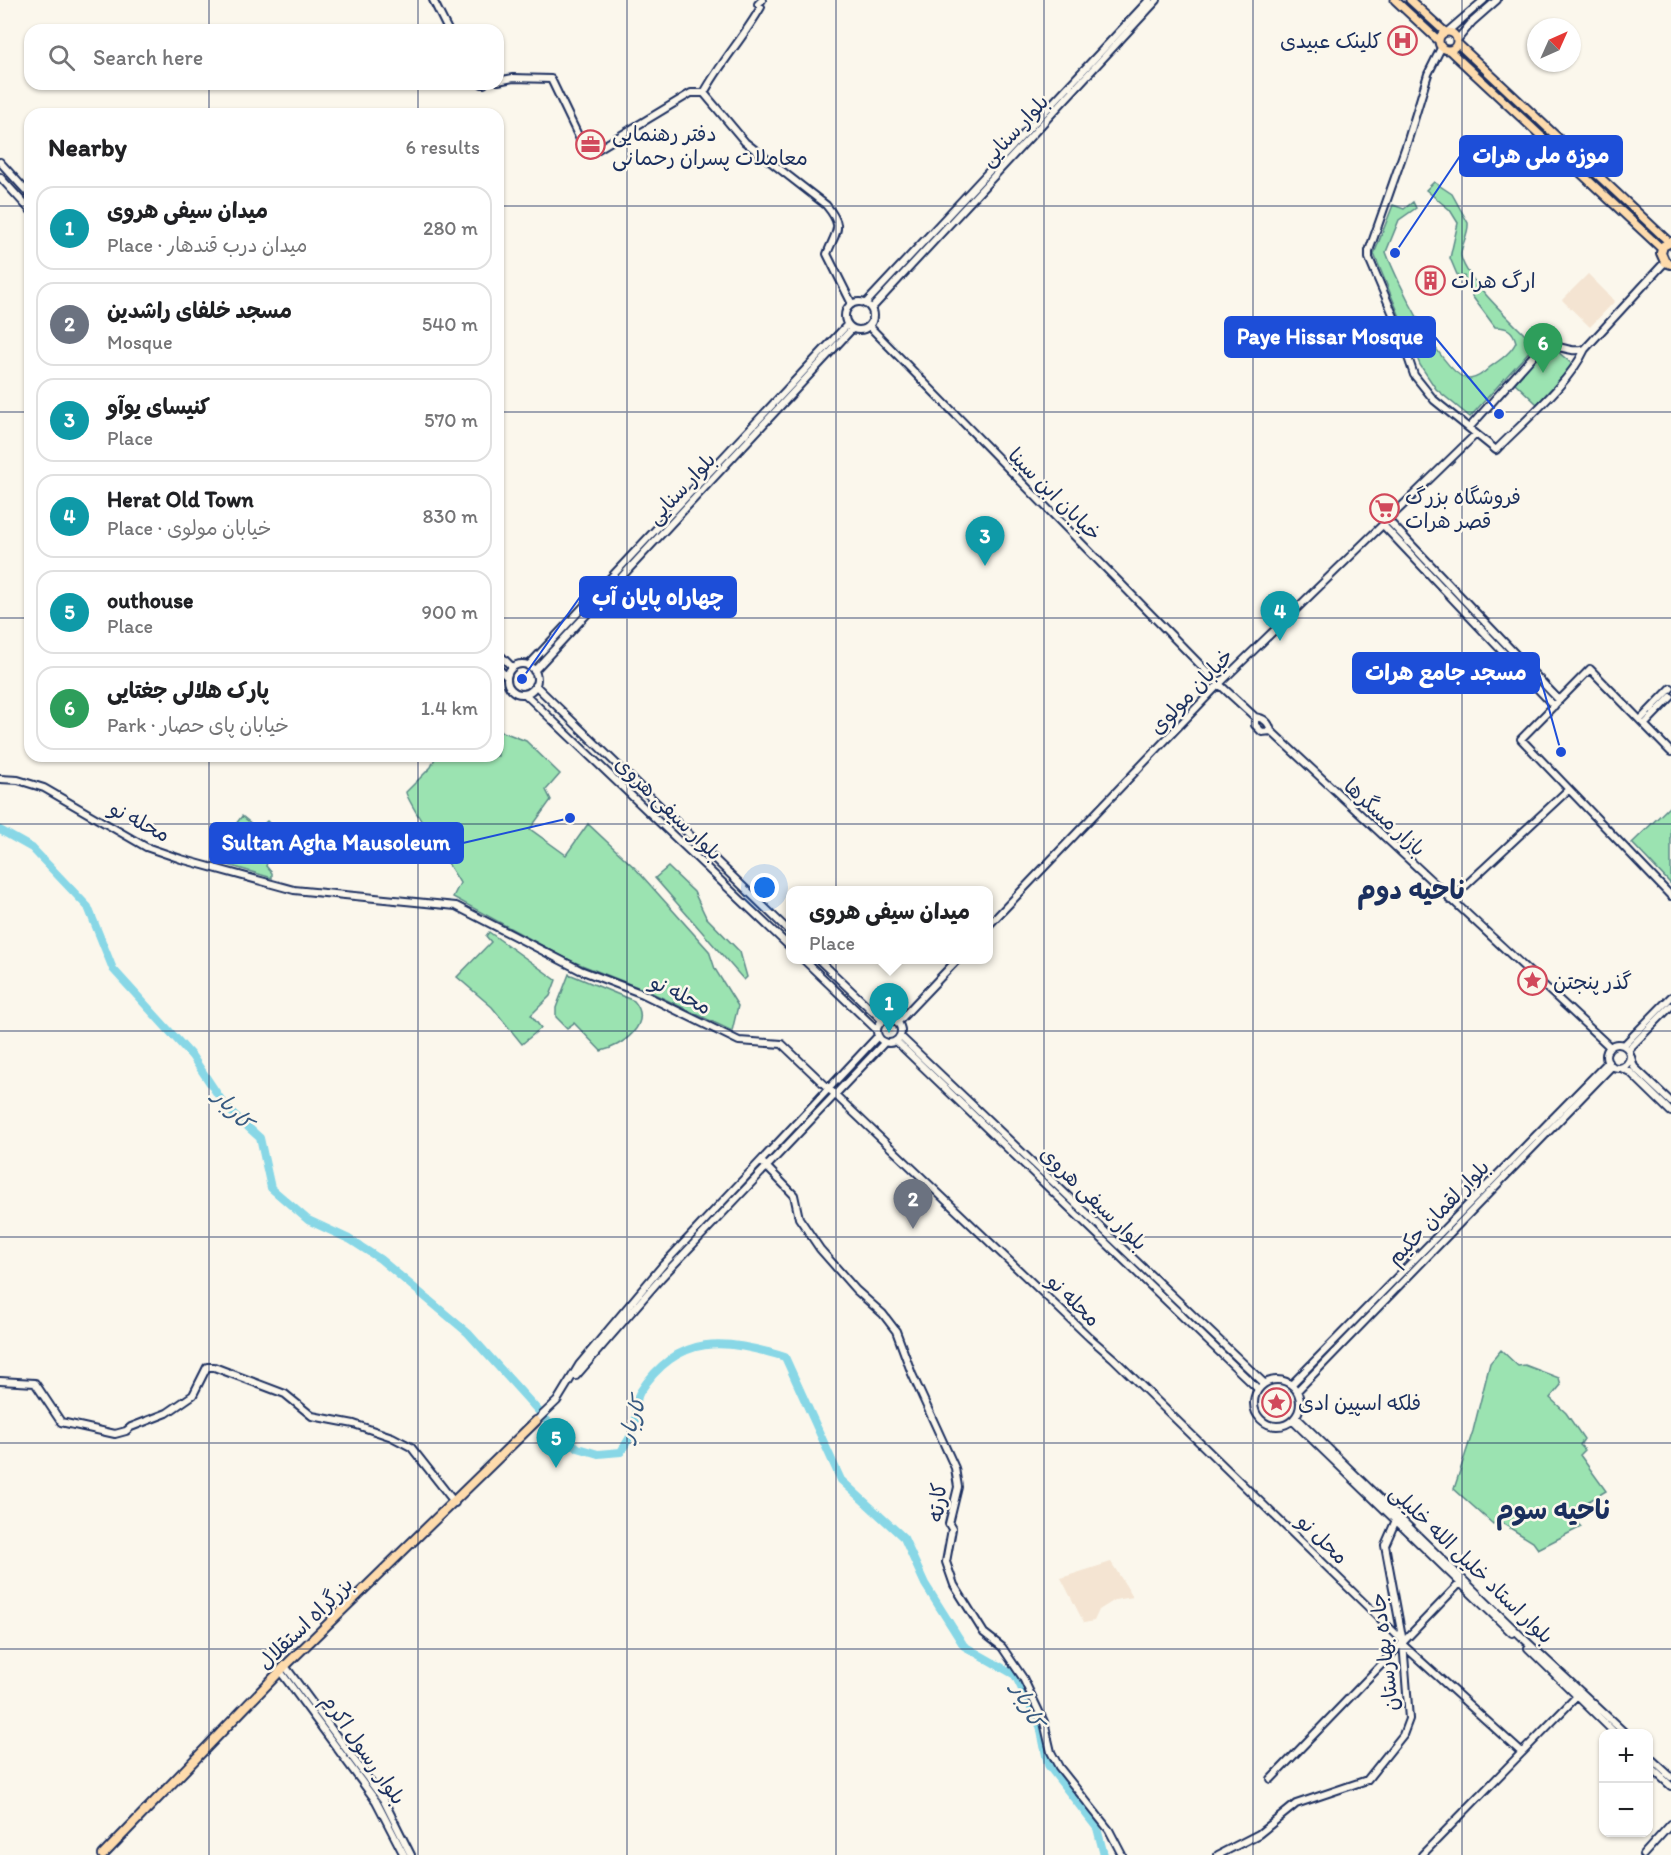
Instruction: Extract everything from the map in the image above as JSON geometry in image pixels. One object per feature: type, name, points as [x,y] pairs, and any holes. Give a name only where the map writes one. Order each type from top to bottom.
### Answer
[{"type":"highway","points":[[1668,263],[1662,249],[1670,242]]},
{"type":"highway","name":"بزرگراه استقلال","points":[[103,1855],[283,1669],[536,1421]]},
{"type":"main road","points":[[1395,0],[1438,40],[1441,48],[1450,51],[1662,249]]},
{"type":"main road","points":[[1410,0],[1446,32],[1455,35],[1457,42],[1670,242]]},
{"type":"main road","points":[[1438,40],[1446,32]]},
{"type":"main road","points":[[1450,51],[1457,42]]},
{"type":"street","points":[[433,0],[445,24]]},
{"type":"street","points":[[704,93],[730,49],[756,17],[762,7],[758,4],[762,0]]},
{"type":"street","name":"بلوار سنایی","points":[[868,306],[1149,0]]},
{"type":"street","name":"بلوار سنایی","points":[[868,306],[1157,0]]},
{"type":"street","points":[[1446,32],[1484,0]]},
{"type":"street","points":[[1457,42],[1472,22],[1497,0]]},
{"type":"street","points":[[1441,48],[1428,74],[1404,154],[1369,251],[1369,258],[1395,319],[1414,375],[1434,400],[1497,450],[1581,359],[1585,349],[1668,263]]},
{"type":"street","points":[[504,80],[551,79],[586,152],[590,154],[691,93],[704,93]]},
{"type":"street","points":[[704,93],[745,142],[826,205],[837,218],[838,233],[828,254],[852,304]]},
{"type":"street","points":[[0,162],[24,188]]},
{"type":"street","points":[[0,177],[24,203]]},
{"type":"street","points":[[852,304],[868,306],[873,316],[869,326],[862,330],[850,327],[845,311],[852,304]]},
{"type":"street","name":"خیابان ابن سینا","points":[[869,326],[1219,684]]},
{"type":"street","name":"بلوار سنایی","points":[[528,666],[850,327]]},
{"type":"street","name":"بلوار سنایی","points":[[534,671],[850,327]]},
{"type":"street","points":[[1469,428],[1542,346],[1557,345],[1572,351],[1581,359]]},
{"type":"street","points":[[1572,351],[1585,349]]},
{"type":"street","name":"خیابان مولوی","points":[[993,921],[1219,684],[1476,434]]},
{"type":"street","points":[[1385,523],[1559,700]]},
{"type":"street","points":[[1385,523],[1554,706]]},
{"type":"street","points":[[504,659],[512,667]]},
{"type":"street","points":[[504,674],[511,690],[525,694],[535,685],[534,671],[528,666],[520,664],[512,667],[507,677]]},
{"type":"street","points":[[1671,752],[1590,669],[1521,739],[1671,896]]},
{"type":"street","name":"بازار مسگرها","points":[[1219,684],[1255,717],[1262,718],[1269,724],[1270,731],[1610,1047]]},
{"type":"street","name":"بلوار سیفی هروی","points":[[535,685],[786,928]]},
{"type":"street","points":[[1643,722],[1671,688]]},
{"type":"street","name":"بلوار سیفی هروی","points":[[525,694],[786,943]]},
{"type":"street","points":[[1643,722],[1671,697]]},
{"type":"street","name":"محله نو","points":[[0,779],[18,780],[44,788],[146,847],[181,859],[294,890],[456,906],[580,970],[643,994],[739,1041],[782,1044],[1221,1463]]},
{"type":"street","points":[[635,798],[643,789]]},
{"type":"street","points":[[1450,900],[1568,790]]},
{"type":"street","points":[[765,922],[772,914]]},
{"type":"street","points":[[808,964],[885,1042]]},
{"type":"street","points":[[823,964],[883,1022]]},
{"type":"street","points":[[763,1164],[885,1042],[898,1038],[897,1023],[953,964]]},
{"type":"street","points":[[1627,1047],[1671,997]]},
{"type":"street","points":[[1627,1047],[1671,1006]]},
{"type":"street","points":[[536,1421],[557,1401],[567,1385],[878,1033],[883,1022],[889,1020],[897,1023]]},
{"type":"street","name":"بلوار سیفی هروی","points":[[898,1038],[1264,1383]]},
{"type":"street","name":"بلوار سیفی هروی","points":[[898,1038],[1258,1389]]},
{"type":"street","points":[[1627,1047],[1617,1044],[1610,1047],[1606,1054],[1610,1064],[1630,1072],[1671,1112]]},
{"type":"street","points":[[1627,1047],[1634,1067],[1671,1102]]},
{"type":"street","points":[[1621,1068],[1627,1065],[1631,1057]]},
{"type":"street","name":"بلوار لقمان حکیم","points":[[1292,1384],[1610,1064]]},
{"type":"street","name":"بلوار لقمان حکیم","points":[[1299,1390],[1610,1064]]},
{"type":"street","name":"کارته","points":[[763,1164],[794,1195],[799,1218],[820,1249],[856,1290],[883,1314],[896,1331],[912,1374],[955,1468],[958,1487],[949,1524],[952,1529],[946,1562],[954,1585],[984,1633],[1002,1647],[1023,1678],[1044,1722],[1051,1752],[1059,1767],[1108,1830],[1122,1855]]},
{"type":"street","points":[[0,1381],[35,1383],[61,1422],[115,1434],[167,1413],[193,1395],[198,1390],[207,1367],[214,1367],[285,1394],[312,1416],[354,1424],[392,1437],[411,1448],[454,1503]]},
{"type":"street","points":[[1278,1379],[1292,1384],[1299,1390],[1301,1404],[1295,1419],[1280,1426],[1261,1420],[1254,1405],[1258,1389],[1264,1383],[1278,1379]]},
{"type":"street","name":"بلوار استاد خلیل الله خلیلی","points":[[1295,1419],[1396,1521],[1620,1729]]},
{"type":"street","name":"بلوار استاد خلیل الله خلیلی","points":[[1295,1419],[1462,1581]]},
{"type":"street","name":"محل نو","points":[[1221,1463],[1402,1642],[1521,1752]]},
{"type":"street","name":"جاده بهارستان","points":[[1218,1855],[1259,1834],[1296,1804],[1367,1780],[1403,1735],[1409,1719],[1402,1642],[1385,1545],[1396,1521]]},
{"type":"street","points":[[1271,1779],[1462,1581]]},
{"type":"street","name":"بلوار رسول اکرم","points":[[283,1669],[376,1801],[404,1855]]},
{"type":"street","name":"بلوار رسول اکرم","points":[[283,1669],[383,1799],[411,1855]]},
{"type":"street","points":[[1422,1855],[1579,1693]]},
{"type":"street","name":"بلوار استاد خلیل الله خلیلی","points":[[1579,1693],[1611,1729]]},
{"type":"street","points":[[1653,1761],[1671,1777]]},
{"type":"street","points":[[1653,1770],[1671,1786]]},
{"type":"street","points":[[1643,1855],[1671,1824]]},
{"type":"shaded area","points":[[1588,274],[1615,301],[1590,327],[1562,300]]},
{"type":"shaded area","points":[[1111,1562],[1133,1597],[1115,1600],[1099,1610],[1094,1621],[1084,1623],[1061,1578]]},
{"type":"green space","points":[[1434,182],[1452,194],[1468,223],[1461,255],[1471,276],[1492,302],[1535,345],[1470,417],[1436,389],[1420,365],[1374,254],[1393,205],[1404,209],[1413,202],[1416,208],[1399,220],[1386,252],[1409,303],[1434,345],[1459,375],[1470,379],[1483,373],[1511,350],[1516,342],[1511,332],[1495,327],[1472,296],[1473,292],[1464,276],[1458,277],[1450,258],[1458,223],[1450,210],[1426,190]]},
{"type":"green space","points":[[1545,349],[1556,350],[1573,365],[1537,404],[1514,382]]},
{"type":"green space","points":[[504,732],[526,741],[560,774],[546,790],[551,800],[530,829],[566,855],[588,824],[635,868],[709,951],[715,969],[738,1006],[732,1031],[650,992],[569,960],[453,897],[460,883],[406,792],[433,762],[504,762]]},
{"type":"green space","points":[[1671,805],[1671,884],[1632,843]]},
{"type":"green space","points":[[242,816],[258,829],[267,821],[278,832],[266,854],[269,857],[266,866],[272,873],[272,878],[218,862],[225,847],[216,842],[224,831],[229,833]]},
{"type":"green space","points":[[668,867],[694,892],[706,917],[740,952],[747,977],[744,980],[655,878]]},
{"type":"green space","points":[[489,932],[556,980],[550,996],[531,1015],[541,1028],[522,1044],[492,1007],[457,977],[491,942],[486,936]]},
{"type":"green space","points":[[569,974],[634,1001],[640,1018],[638,1026],[626,1039],[601,1051],[574,1023],[567,1028],[556,1017],[556,1008]]},
{"type":"green space","points":[[1501,1350],[1518,1366],[1525,1365],[1559,1378],[1561,1385],[1550,1398],[1566,1413],[1584,1439],[1580,1445],[1585,1450],[1580,1455],[1606,1491],[1569,1513],[1581,1527],[1538,1549],[1533,1542],[1497,1520],[1493,1524],[1454,1489],[1473,1431],[1490,1363]]},
{"type":"waterway","name":"کاربار","points":[[0,830],[32,848],[88,907],[113,969],[192,1056],[226,1107],[260,1138],[271,1188],[308,1220],[349,1239],[380,1259],[468,1333],[552,1426],[578,1448],[598,1454],[621,1452],[634,1428],[640,1392],[655,1373],[671,1359],[687,1350],[705,1345],[723,1344],[743,1346],[785,1357],[841,1480],[904,1538],[925,1584],[964,1646],[1015,1675],[1040,1726],[1048,1765],[1097,1828],[1104,1855]]},
{"type":"place","name":"کلینک عبیدی","points":[[1403,40]]},
{"type":"place","name":"دفتر رهنمایی معاملات پسران رحمانی","points":[[591,145]]},
{"type":"place","name":"موزه ملی هرات","points":[[1395,253]]},
{"type":"place","name":"ارگ هرات","points":[[1430,280]]},
{"type":"place","name":"پارک هلالی جغتایی","points":[[1543,373]]},
{"type":"place","name":"Paye Hissar Mosque","points":[[1499,414]]},
{"type":"place","name":"فروشگاه بزرگ قصر هرات","points":[[1384,508]]},
{"type":"place","name":"کنیسای یوآو","points":[[985,566]]},
{"type":"place","name":"Herat Old Town","points":[[1280,641]]},
{"type":"place","name":"چهاراه پایان آب","points":[[522,679]]},
{"type":"place","name":"مسجد جامع هرات","points":[[1561,752]]},
{"type":"place","name":"Sultan Agha Mausoleum","points":[[570,818]]},
{"type":"place","name":"گذر پنجتن","points":[[1532,981]]},
{"type":"place","name":"میدان سیفی هروی","points":[[889,1033]]},
{"type":"place","name":"مسجد خلفای راشدین","points":[[913,1229]]},
{"type":"place","name":"فلکه اسپین ادی","points":[[1277,1402]]},
{"type":"place","name":"outhouse","points":[[556,1468]]},
{"type":"district","name":"ناحیه دوم","points":[[1411,889]]},
{"type":"district","name":"ناحیه سوم","points":[[1553,1509]]}]
